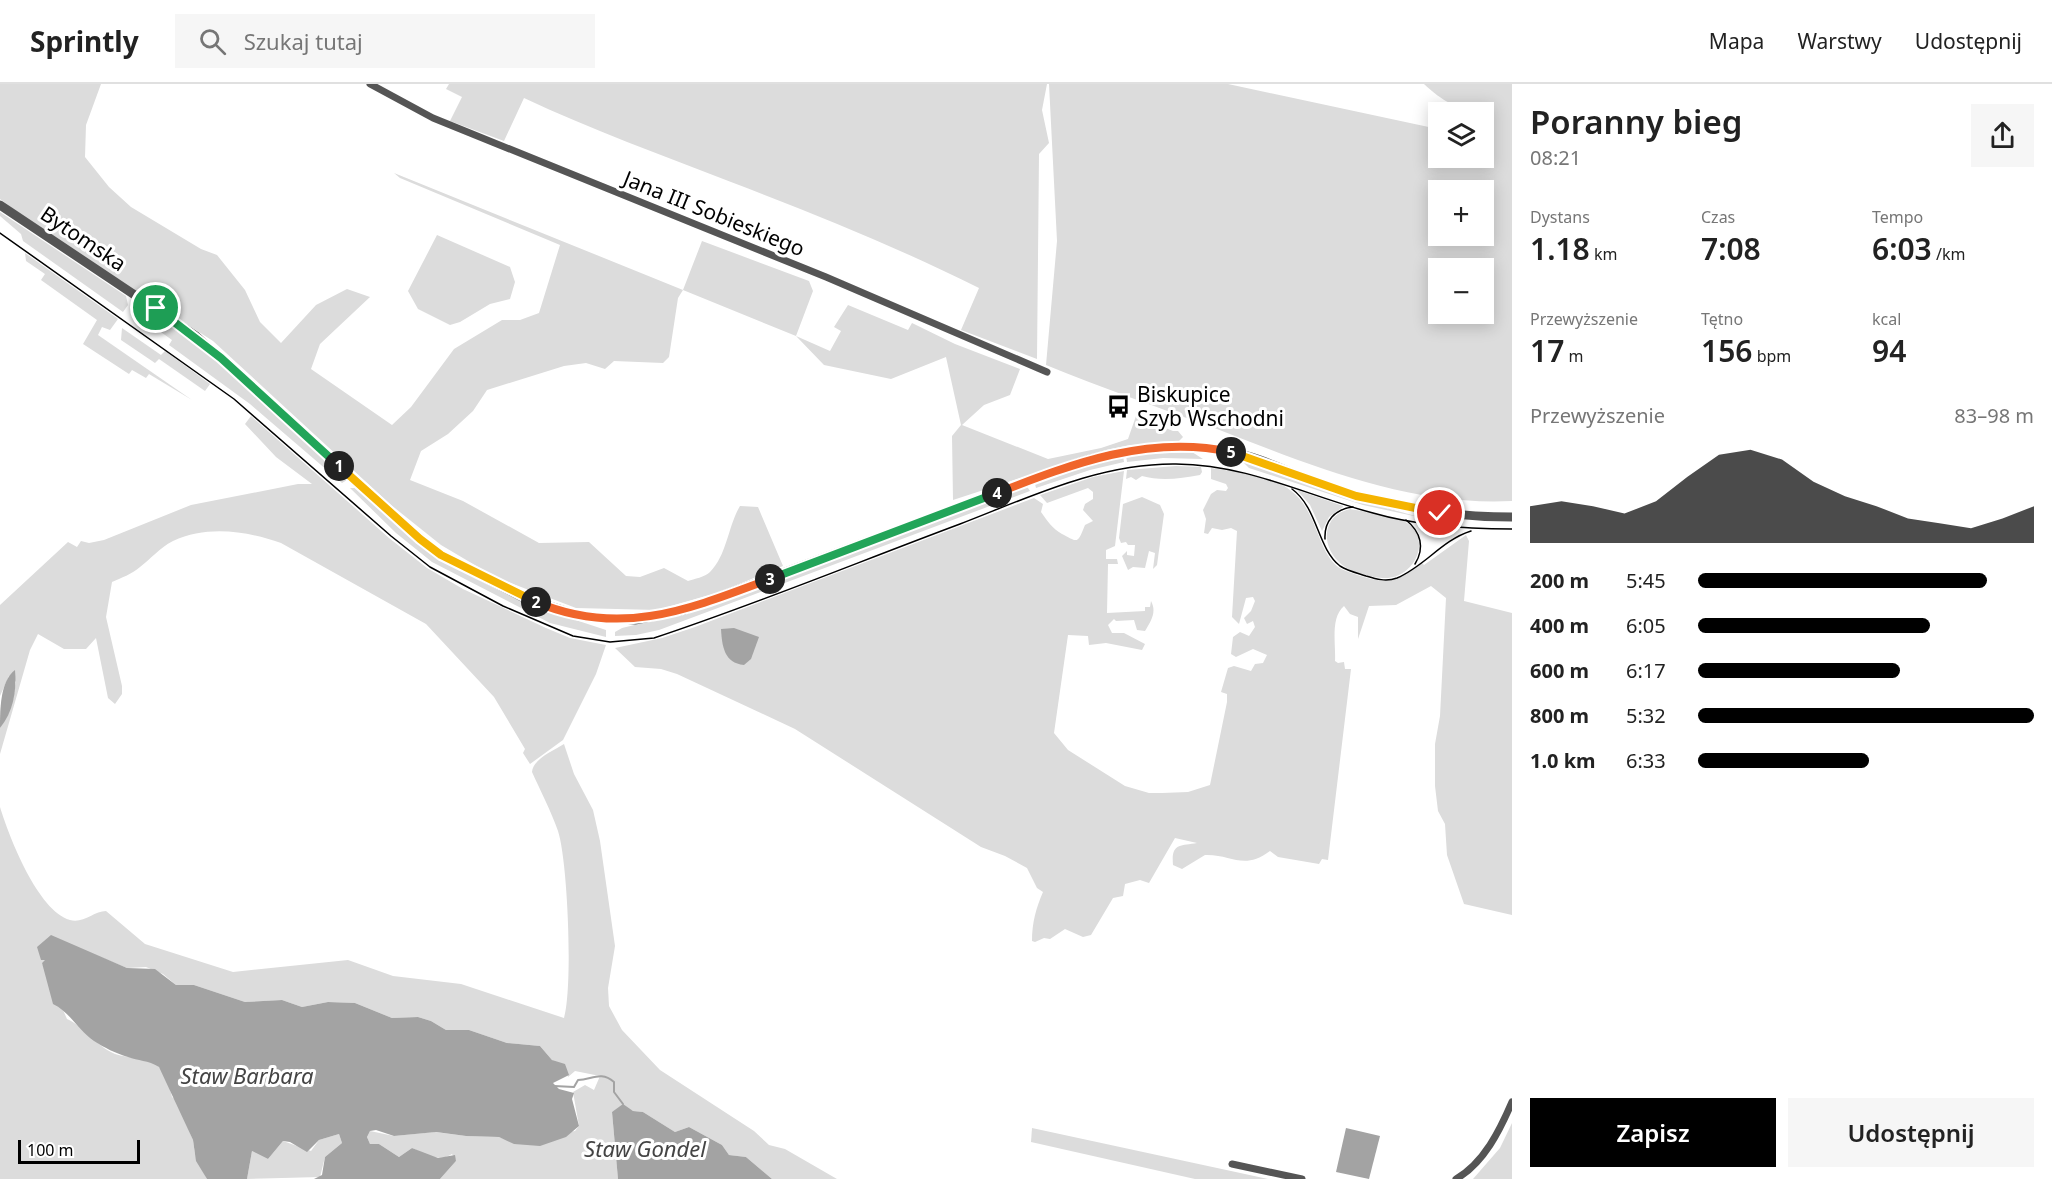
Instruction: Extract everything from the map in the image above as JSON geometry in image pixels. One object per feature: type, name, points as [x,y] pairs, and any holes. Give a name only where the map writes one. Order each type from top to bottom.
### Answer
[{"type":"street","name":"Jana III Sobieskiego","points":[[370,84],[433,118],[826,277],[1047,372]]},
{"type":"street","name":"Bytomska","points":[[0,205],[196,336],[402,524],[441,555],[522,597],[581,616],[635,620],[684,610],[1068,466],[1139,449],[1173,447],[1227,451],[1264,461],[1326,486],[1385,503],[1455,515],[1512,517]]},
{"type":"street","points":[[1456,1179],[1466,1174],[1481,1158],[1498,1133],[1512,1102]]},
{"type":"street","points":[[1232,1164],[1302,1179]]},
{"type":"shaded area","points":[[0,84],[101,84],[86,125],[85,157],[109,187],[131,207],[201,249],[217,255],[245,290],[260,322],[281,343],[316,305],[347,289],[370,297],[320,344],[311,369],[392,425],[411,407],[454,349],[502,320],[520,320],[539,313],[560,245],[400,178],[394,173],[683,290],[678,298],[669,357],[663,363],[614,361],[605,369],[586,363],[564,366],[487,390],[473,411],[448,434],[421,451],[410,480],[463,501],[539,543],[589,542],[626,576],[640,577],[664,568],[688,581],[705,575],[716,565],[740,506],[758,507],[783,566],[720,592],[657,610],[576,608],[495,577],[441,545],[391,505],[213,341],[61,244],[0,199]]},
{"type":"shaded area","points":[[449,84],[1047,84],[1042,110],[1049,143],[1039,154],[1037,359],[961,330],[979,288],[949,273],[825,219],[601,132],[524,98],[504,141],[450,121],[462,97],[446,89]]},
{"type":"shaded area","points":[[1049,84],[1228,84],[1428,127],[1428,168],[1494,168],[1494,102],[1448,102],[1424,84],[1512,84],[1512,501],[1473,501],[1435,497],[1361,481],[1289,457],[1046,365],[1057,241]]},
{"type":"shaded area","points":[[0,212],[126,296],[128,305],[123,312],[23,241],[21,234],[0,216]]},
{"type":"shaded area","points":[[437,235],[510,267],[515,282],[510,299],[490,304],[460,322],[450,325],[418,309],[408,291]]},
{"type":"shaded area","points":[[702,241],[809,281],[813,291],[796,336],[683,290]]},
{"type":"shaded area","points":[[25,253],[118,319],[110,330],[102,327],[98,335],[192,400],[149,374],[146,378],[132,370],[129,374],[83,344],[97,320],[41,280],[45,274],[26,261]]},
{"type":"shaded area","points":[[848,305],[908,330],[912,323],[955,344],[1020,369],[1010,395],[984,405],[962,425],[1048,459],[1101,448],[1128,439],[1136,416],[1178,431],[1183,437],[1177,443],[1130,445],[1106,450],[953,500],[952,436],[961,425],[946,357],[891,379],[824,365],[796,336],[830,351],[841,331],[834,327]]},
{"type":"shaded area","points":[[138,307],[147,308],[211,355],[347,480],[342,483],[250,404],[169,345],[172,340],[133,312]]},
{"type":"shaded area","points":[[122,328],[161,355],[165,351],[210,384],[205,391],[159,359],[155,363],[121,340]]},
{"type":"shaded area","points":[[251,416],[389,538],[427,568],[463,589],[546,628],[570,638],[606,645],[596,674],[563,740],[530,764],[523,753],[525,749],[494,697],[426,624],[281,543],[254,535],[213,531],[173,541],[137,569],[112,582],[106,617],[122,686],[122,694],[115,704],[108,698],[96,638],[86,649],[64,649],[38,634],[30,650],[0,754],[0,728],[13,700],[16,682],[9,676],[0,696],[0,605],[68,542],[77,547],[81,541],[89,543],[104,540],[191,505],[298,484],[312,484],[276,457],[245,424]]},
{"type":"shaded area","points":[[1192,452],[1203,459],[1163,458],[1127,462],[1126,455]]},
{"type":"shaded area","points":[[1123,456],[1124,462],[1090,470],[1036,488],[1035,484],[1094,461]]},
{"type":"shaded area","points":[[1248,461],[1335,494],[1423,518],[1363,505],[1249,468],[1244,463]]},
{"type":"shaded area","points":[[1176,466],[1201,467],[1202,472],[1200,475],[1177,478],[1155,479],[1142,476],[1136,480],[1131,477],[1126,479],[1127,470]]},
{"type":"shaded area","points":[[1211,468],[1262,477],[1290,490],[1299,498],[1312,518],[1331,560],[1341,569],[1364,577],[1381,580],[1395,579],[1422,563],[1424,565],[1466,535],[1469,541],[1464,601],[1512,613],[1512,915],[1464,904],[1447,855],[1445,824],[1438,811],[1435,786],[1435,744],[1440,716],[1446,598],[1431,586],[1396,605],[1369,606],[1358,639],[1358,617],[1350,614],[1344,606],[1337,617],[1335,661],[1344,662],[1345,669],[1351,669],[1328,860],[1322,859],[1319,864],[1278,857],[1270,851],[1261,857],[1245,861],[1205,855],[1182,869],[1173,865],[1175,849],[1181,845],[1197,843],[1175,838],[1149,883],[1140,880],[1125,884],[1123,896],[1113,898],[1091,935],[1083,937],[1065,929],[1050,939],[1044,938],[1035,942],[1032,941],[1034,922],[1043,892],[1037,888],[1027,868],[981,847],[795,729],[677,674],[661,669],[635,667],[615,648],[662,638],[695,627],[1034,498],[1043,504],[1041,512],[1053,527],[1076,540],[1085,525],[1093,521],[1083,510],[1085,504],[1093,499],[1093,492],[1088,488],[1047,503],[1040,495],[1093,477],[1124,471],[1115,546],[1106,550],[1106,559],[1117,559],[1118,564],[1108,564],[1107,613],[1145,611],[1145,607],[1150,607],[1151,601],[1153,609],[1145,631],[1137,630],[1134,620],[1116,621],[1114,619],[1108,625],[1112,633],[1124,633],[1145,644],[1142,650],[1106,643],[1089,645],[1088,636],[1068,635],[1054,733],[1068,750],[1125,786],[1149,793],[1188,792],[1210,785],[1227,702],[1227,694],[1221,692],[1228,668],[1234,666],[1251,671],[1255,664],[1263,663],[1267,655],[1253,649],[1236,657],[1231,654],[1233,637],[1240,632],[1249,636],[1255,627],[1253,621],[1247,624],[1244,618],[1251,611],[1255,601],[1253,597],[1246,598],[1239,624],[1232,617],[1237,531],[1231,528],[1222,530],[1212,528],[1208,534],[1204,533],[1206,519],[1203,510],[1211,494],[1217,490],[1226,491],[1228,488],[1226,484],[1211,479]]},
{"type":"shaded area","points":[[1026,485],[1030,491],[659,630],[636,635],[615,636],[615,632],[622,628],[697,610]]},
{"type":"shaded area","points":[[350,488],[356,488],[438,558],[527,604],[606,630],[606,637],[550,623],[432,562],[396,533]]},
{"type":"shaded area","points":[[1297,490],[1343,507],[1329,517],[1322,531],[1310,505]]},
{"type":"shaded area","points":[[1142,497],[1160,505],[1164,514],[1157,565],[1153,569],[1155,553],[1149,551],[1145,568],[1133,567],[1128,570],[1122,556],[1127,551],[1127,555],[1134,556],[1135,545],[1121,543],[1119,538],[1123,504]]},
{"type":"shaded area","points":[[1350,509],[1403,521],[1415,531],[1419,548],[1411,565],[1404,572],[1386,578],[1361,574],[1343,566],[1333,555],[1327,539],[1327,531],[1334,517]]},
{"type":"shaded area","points":[[564,744],[574,774],[593,810],[600,841],[615,946],[608,988],[609,1006],[622,1030],[660,1070],[754,1131],[769,1145],[785,1149],[837,1179],[772,1179],[746,1157],[729,1155],[722,1145],[689,1127],[675,1132],[643,1112],[626,1108],[612,1112],[618,1179],[440,1179],[456,1161],[452,1154],[437,1158],[412,1148],[399,1157],[379,1144],[370,1144],[367,1137],[370,1131],[394,1136],[435,1132],[499,1137],[510,1141],[575,1131],[579,1126],[573,1092],[585,1085],[594,1090],[600,1076],[575,1071],[568,1077],[566,1069],[552,1060],[540,1046],[507,1043],[469,1030],[446,1030],[431,1021],[418,1017],[392,1018],[355,1003],[328,1002],[302,1007],[282,1000],[245,1002],[194,985],[176,985],[163,974],[146,967],[127,968],[81,949],[45,959],[46,962],[42,963],[67,1019],[115,1054],[149,1061],[159,1067],[164,1074],[172,1097],[176,1100],[193,1140],[195,1154],[207,1179],[0,1179],[0,807],[18,854],[36,888],[58,914],[70,920],[84,919],[106,911],[145,944],[233,972],[348,960],[393,976],[461,984],[564,1018],[567,1003],[569,954],[564,869],[558,831],[532,772],[540,759]]},
{"type":"shaded area","points":[[1512,1123],[1512,1179],[1473,1179],[1500,1148]]},
{"type":"shaded area","points":[[1032,1128],[1268,1179],[1195,1179],[1031,1142]]},
{"type":"shaded area","points":[[339,1134],[342,1143],[325,1157],[320,1177],[247,1179],[252,1151],[268,1159],[283,1141],[311,1151],[319,1140]]},
{"type":"water","points":[[734,628],[759,637],[751,659],[744,665],[732,661],[723,647],[721,629]]},
{"type":"water","points":[[15,670],[13,701],[0,728],[4,688],[6,681]]},
{"type":"water","name":"Staw Barbara","points":[[51,935],[127,968],[155,969],[176,985],[194,985],[245,1002],[282,1000],[302,1007],[328,1002],[355,1003],[392,1018],[418,1017],[431,1021],[446,1030],[469,1030],[507,1043],[540,1046],[552,1060],[565,1064],[569,1075],[553,1083],[559,1089],[574,1093],[572,1099],[579,1126],[566,1137],[540,1146],[514,1144],[499,1137],[436,1132],[394,1136],[376,1130],[370,1131],[367,1137],[370,1144],[379,1144],[399,1157],[412,1148],[438,1158],[455,1155],[456,1161],[440,1179],[314,1179],[322,1175],[325,1157],[342,1143],[339,1134],[319,1140],[307,1152],[290,1142],[283,1141],[268,1159],[252,1151],[247,1179],[207,1179],[196,1161],[193,1140],[159,1067],[119,1054],[98,1044],[53,1004],[42,963],[45,960],[41,960],[37,947]]},
{"type":"water","name":"Staw Gondel","points":[[623,1104],[633,1111],[643,1112],[675,1132],[689,1127],[722,1145],[729,1155],[746,1157],[772,1179],[618,1179],[612,1112]]},
{"type":"water","points":[[1346,1128],[1380,1136],[1369,1179],[1336,1172]]},
{"type":"waterway","points":[[554,1086],[574,1087],[578,1080],[597,1076],[605,1077],[614,1082],[614,1092],[623,1104]]},
{"type":"tram line","points":[[0,233],[234,399],[391,536],[430,567],[503,606],[573,636],[610,642],[654,638],[769,597],[1039,493],[1093,475],[1148,465],[1203,466],[1253,475],[1348,506],[1424,524],[1512,529]]},
{"type":"tram line","points":[[1292,489],[1301,497],[1313,517],[1332,558],[1343,568],[1374,578],[1385,580],[1397,578],[1451,541],[1471,531]]},
{"type":"tram line","points":[[1325,539],[1326,527],[1332,517],[1341,510],[1353,507]]},
{"type":"tram line","points":[[1406,520],[1415,530],[1420,541],[1420,552],[1415,564]]},
{"type":"place","name":"Biskupice Szyb Wschodni","points":[[1119,407]]},
{"type":"route","points":[[156,308],[196,336],[402,524],[441,555],[522,597],[542,605],[588,617],[635,620],[684,610],[1060,469],[1092,458],[1139,449],[1173,447],[1227,451],[1253,458],[1356,496],[1404,508],[1440,513]]}]
